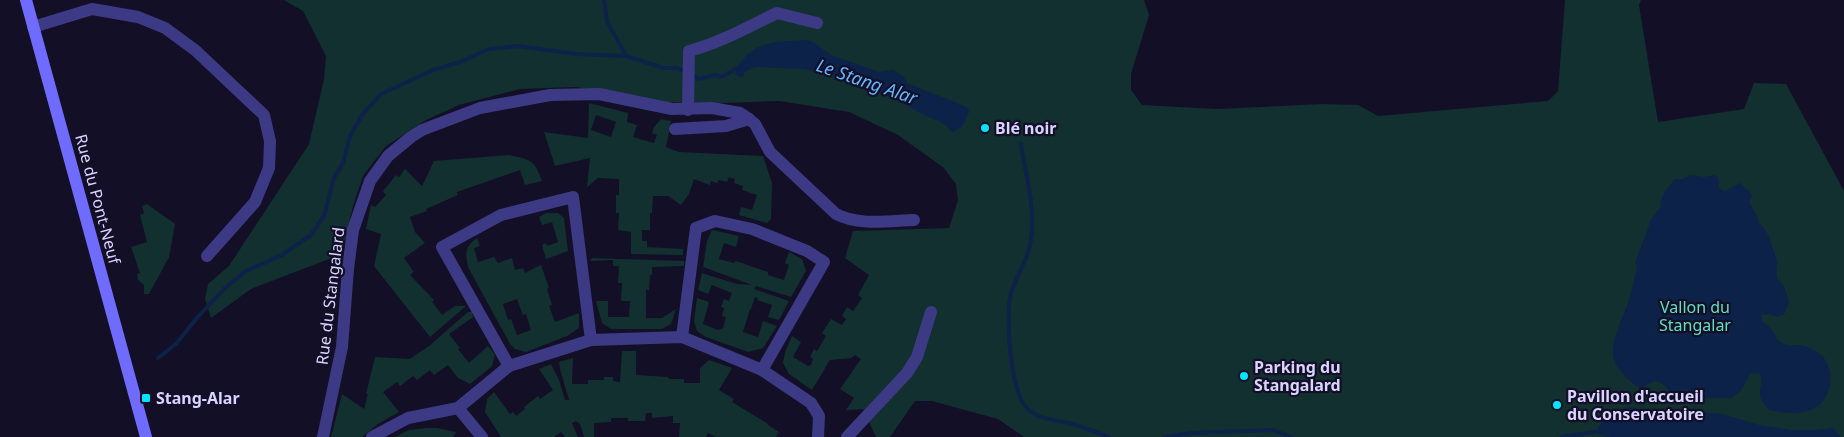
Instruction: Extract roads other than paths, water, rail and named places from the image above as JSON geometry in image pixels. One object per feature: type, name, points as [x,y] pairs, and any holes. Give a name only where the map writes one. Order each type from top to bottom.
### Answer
[{"type":"main road","name":"Rue du Pont-Neuf","points":[[26,0],[146,437]]},
{"type":"street","points":[[34,27],[92,9],[138,17],[165,28],[195,50],[264,115],[270,141],[269,168],[260,194],[207,256]]},
{"type":"street","points":[[688,110],[689,56],[703,47],[733,35],[776,13],[817,23]]},
{"type":"street","name":"Rue du Stangalard","points":[[323,437],[342,347],[353,230],[370,181],[388,156],[411,136],[480,108],[550,95],[599,94],[672,110],[712,108],[740,113],[749,118]]},
{"type":"street","points":[[675,129],[726,126],[749,118],[770,152],[836,214],[859,222],[914,220]]},
{"type":"street","points":[[509,366],[442,247],[502,215],[573,197],[591,340]]},
{"type":"street","points":[[682,337],[696,228],[715,221],[752,229],[807,251],[824,262],[762,370]]},
{"type":"street","points":[[848,437],[907,373],[916,357],[931,312]]},
{"type":"street","points":[[372,437],[408,418],[458,408],[509,366],[591,340],[682,337],[762,370],[810,403],[820,416],[818,437]]},
{"type":"street","points":[[458,408],[482,437]]},
{"type":"water","points":[[807,40],[831,55],[879,72],[893,70],[903,76],[907,83],[967,107],[969,112],[962,127],[953,132],[941,122],[895,99],[836,76],[804,69],[756,67],[745,71],[742,78],[735,74],[747,55],[755,49],[784,41]]},
{"type":"water","points":[[1690,175],[1704,177],[1715,175],[1718,178],[1719,188],[1725,191],[1740,183],[1751,193],[1752,196],[1749,202],[1757,216],[1758,222],[1765,229],[1770,240],[1777,261],[1777,278],[1784,286],[1789,303],[1784,314],[1778,317],[1769,314],[1762,315],[1762,321],[1775,334],[1777,340],[1787,345],[1802,345],[1818,352],[1829,367],[1830,382],[1826,397],[1810,411],[1786,413],[1769,410],[1761,398],[1761,378],[1759,373],[1750,374],[1741,391],[1731,398],[1687,398],[1670,396],[1665,386],[1654,381],[1646,385],[1643,390],[1620,371],[1614,361],[1614,342],[1632,289],[1637,266],[1635,263],[1651,220],[1661,206],[1660,202],[1665,191],[1675,179],[1683,179]]},
{"type":"water","points":[[1632,407],[1660,413],[1701,412],[1722,414],[1759,425],[1791,430],[1833,428],[1841,437],[1612,437],[1599,435],[1597,431],[1606,417],[1620,409]]},
{"type":"waterway","name":"Le Stang Alar","points":[[604,0],[607,21],[626,56]]},
{"type":"waterway","points":[[158,358],[176,344],[225,288],[246,271],[282,255],[311,235],[324,216],[334,178],[343,163],[350,136],[362,115],[381,94],[433,70],[460,62],[489,49],[517,46],[577,54],[626,56],[664,68],[677,68],[685,71]]},
{"type":"waterway","name":"Le Stang Alar","points":[[691,73],[698,79],[715,75],[721,77],[741,66]]},
{"type":"waterway","name":"Le Stang Alar","points":[[1021,144],[1032,207],[1032,233],[1028,252],[1012,291],[1009,309],[1009,340],[1018,391],[1023,403],[1035,414],[1109,437]]},
{"type":"waterway","name":"Le Stang Alar","points":[[1164,437],[1192,433],[1273,430],[1291,437]]},
{"type":"waterway","name":"Le Stang Alar","points":[[1561,437],[1601,431]]},
{"type":"place","name":"Blé noir","points":[[985,128]]},
{"type":"place","name":"Parking du Stangalard","points":[[1244,376]]},
{"type":"place","name":"Stang-Alar","points":[[146,398]]},
{"type":"place","name":"Pavillon d'accueil du Conservatoire","points":[[1557,405]]},
{"type":"park label","name":"Vallon du Stangalar","points":[[1695,316]]}]
